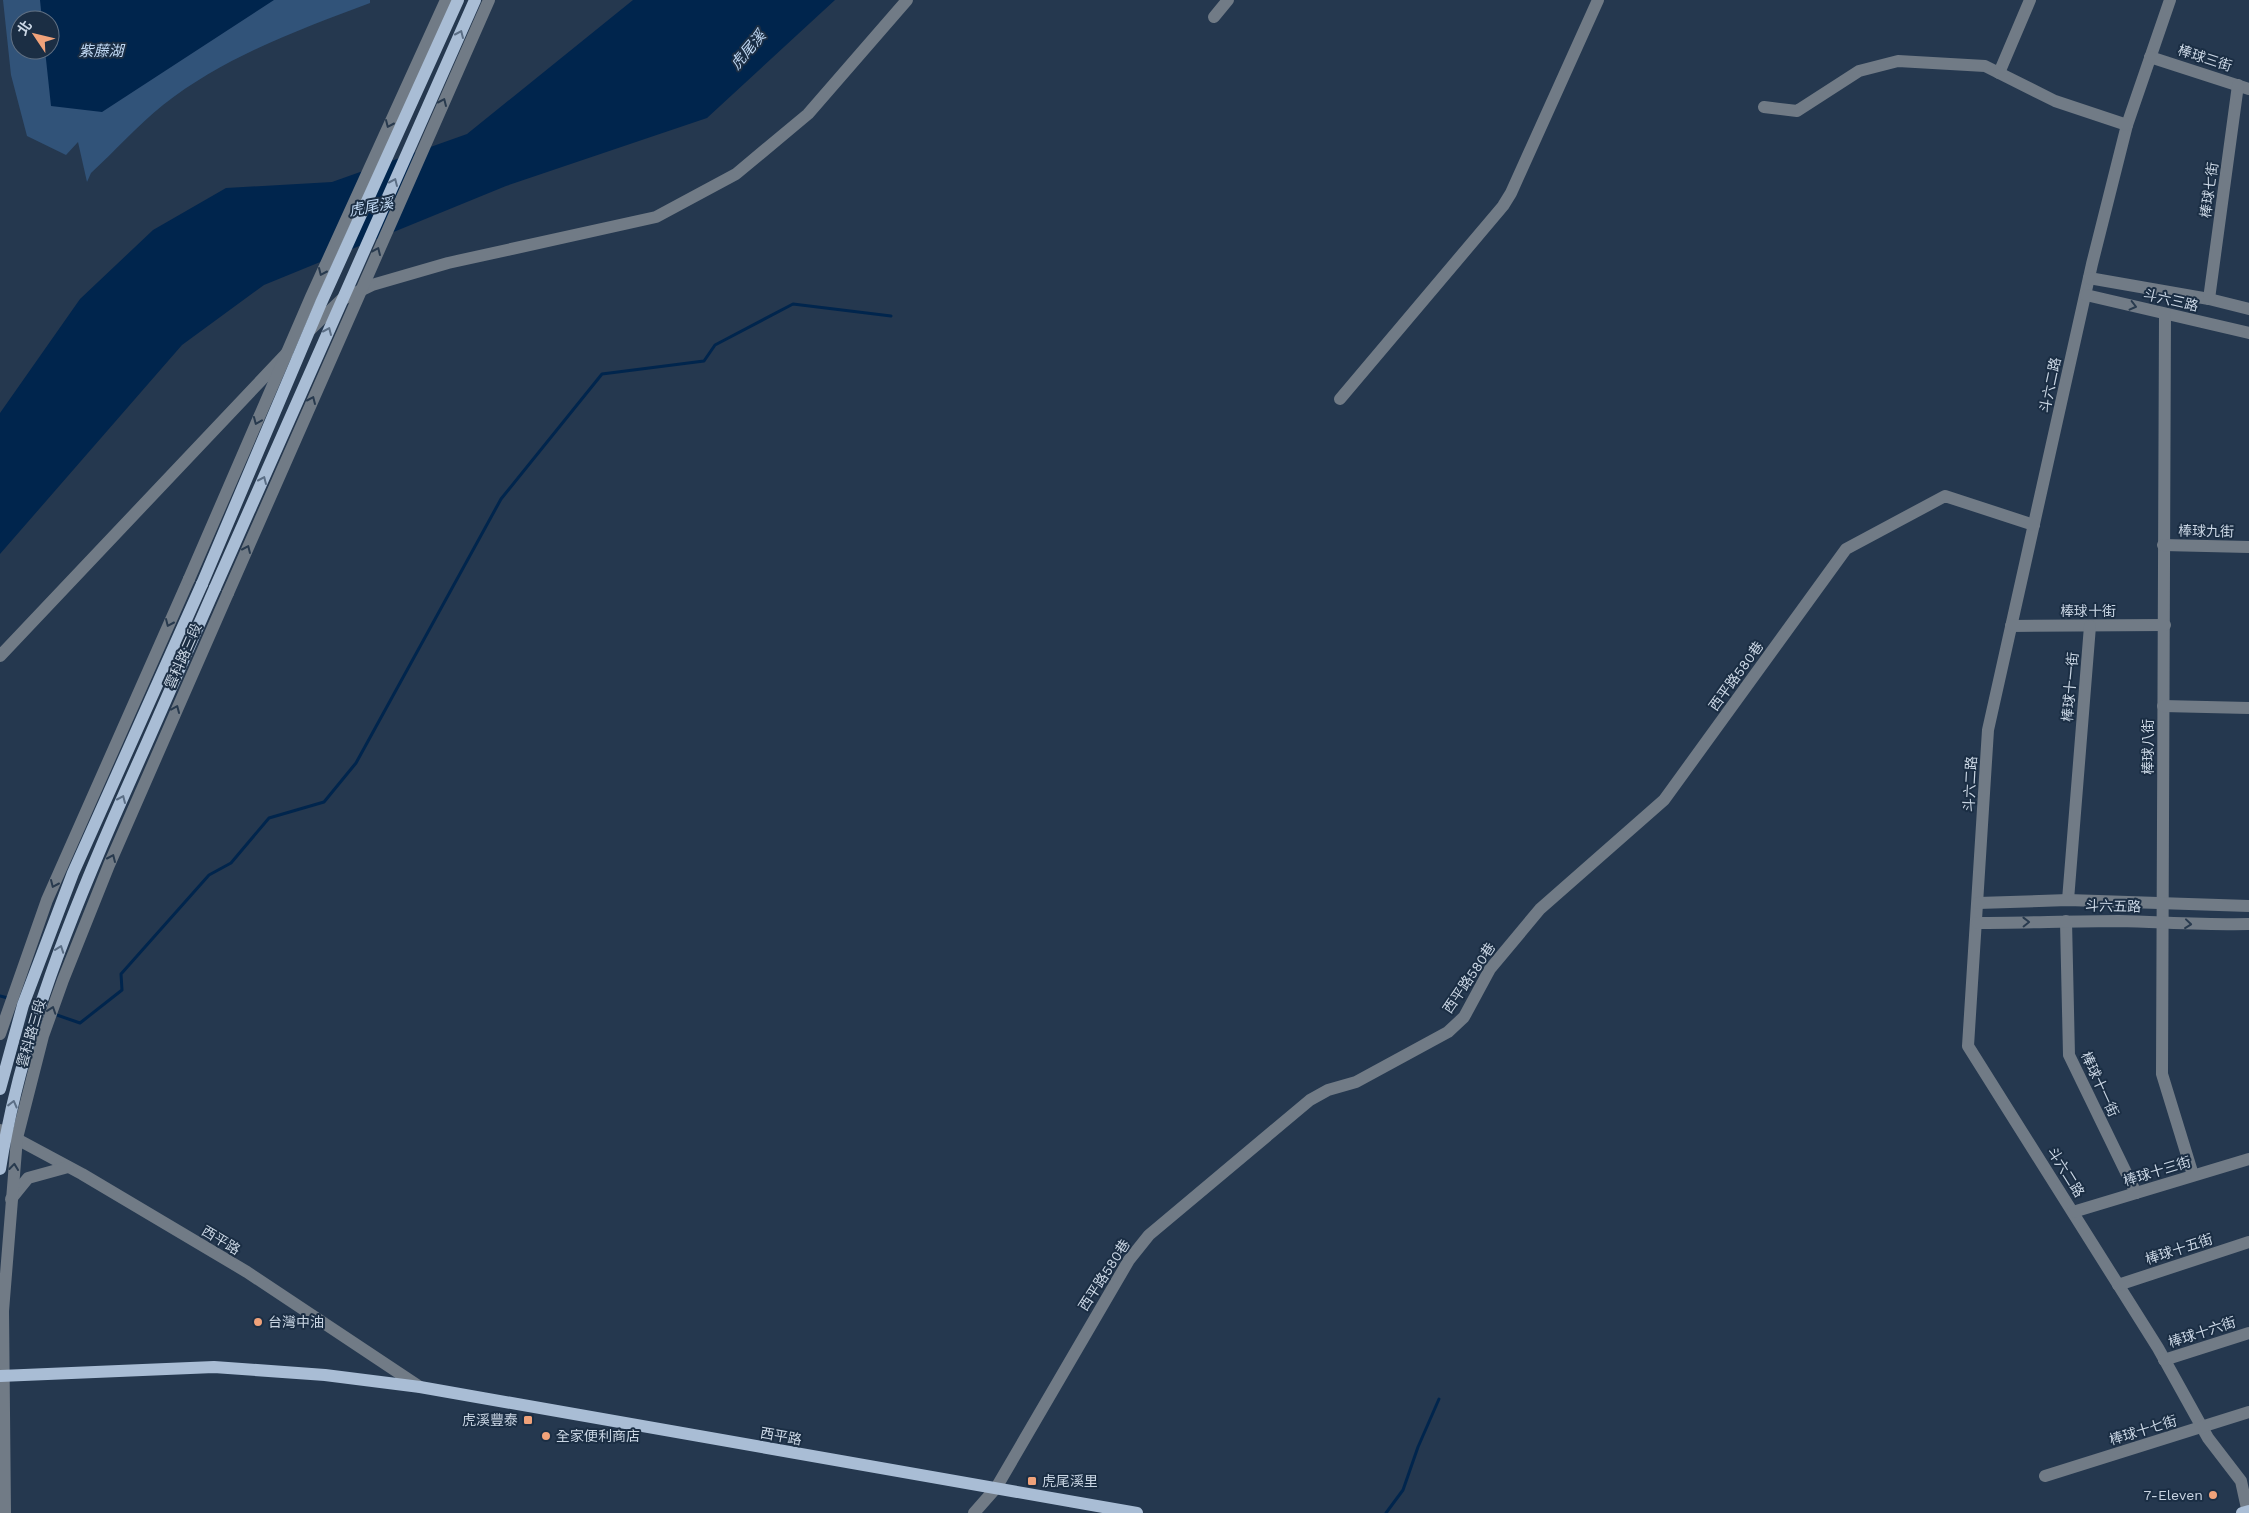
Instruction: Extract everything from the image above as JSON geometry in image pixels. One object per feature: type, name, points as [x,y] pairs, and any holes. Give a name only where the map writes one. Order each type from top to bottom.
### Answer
[{"type":"main road","name":"雲科路三段","points":[[0,1089],[14,1034],[46,941],[73,873],[202,584],[321,303],[458,0]]},
{"type":"main road","name":"雲科路三段","points":[[0,1170],[30,1037],[72,916],[215,588],[476,0]]},
{"type":"main road","points":[[0,1032],[14,1034]]},
{"type":"main road","name":"西平路","points":[[2,1376],[214,1367],[325,1375],[420,1387],[996,1488],[1090,1509],[1137,1513]]},
{"type":"street","name":"雲科路三段","points":[[0,1032],[47,900],[311,297],[446,0]]},
{"type":"street","name":"雲科路三段","points":[[5,1513],[2,1376],[11,1199],[8,1134],[63,980],[109,865],[489,0]]},
{"type":"street","points":[[0,656],[273,366],[341,300],[372,285],[448,263],[656,216],[720,183],[736,174],[808,114],[907,0]]},
{"type":"street","points":[[1214,17],[1228,0]]},
{"type":"street","points":[[1340,399],[1503,206],[1511,193],[1598,0]]},
{"type":"street","points":[[1999,74],[2030,0]]},
{"type":"street","name":"斗六二路","points":[[2170,0],[2127,125],[2089,278],[1988,730],[1968,1046],[2118,1285],[2202,1427],[2241,1481],[2247,1512]]},
{"type":"street","name":"棒球三街","points":[[2150,57],[2243,87]]},
{"type":"street","points":[[1764,106],[1797,111],[1859,71],[1898,61],[1985,66],[2055,101],[2127,125]]},
{"type":"street","name":"棒球七街","points":[[2209,299],[2243,87]]},
{"type":"street","name":"斗六三路","points":[[2089,278],[2209,299],[2249,309]]},
{"type":"street","name":"斗六三路","points":[[2086,295],[2249,333]]},
{"type":"street","name":"棒球八街","points":[[2166,314],[2163,545],[2165,625],[2162,1074],[2193,1175]]},
{"type":"street","name":"西平路580巷","points":[[974,1513],[996,1488],[1129,1260],[1149,1235],[1310,1100],[1328,1090],[1356,1082],[1448,1032],[1464,1017],[1490,969],[1540,909],[1664,800],[1846,549],[1945,496],[2034,525]]},
{"type":"street","name":"棒球九街","points":[[2163,545],[2249,547]]},
{"type":"street","name":"棒球十街","points":[[2011,626],[2165,625]]},
{"type":"street","name":"棒球十一街","points":[[2068,900],[2090,626]]},
{"type":"street","points":[[2163,706],[2249,708]]},
{"type":"street","name":"斗六五路","points":[[1978,903],[2068,900],[2249,906]]},
{"type":"street","name":"棒球十一街","points":[[2066,921],[2069,1055],[2136,1193]]},
{"type":"street","name":"斗六五路","points":[[1977,923],[2066,921],[2162,922],[2202,925],[2249,924]]},
{"type":"street","name":"西平路","points":[[8,1134],[247,1272],[420,1387]]},
{"type":"street","name":"棒球十三街","points":[[2073,1212],[2249,1159]]},
{"type":"street","points":[[11,1199],[28,1178],[68,1167]]},
{"type":"street","name":"棒球十五街","points":[[2118,1285],[2249,1242]]},
{"type":"street","name":"棒球十六街","points":[[2164,1360],[2249,1333]]},
{"type":"street","name":"棒球十七街","points":[[2045,1476],[2249,1412]]},
{"type":"shaded area","points":[[3,0],[370,0],[370,3],[262,46],[186,88],[145,121],[91,173],[87,182],[78,142],[66,155],[27,136],[11,75]]},
{"type":"water","name":"紫藤湖","points":[[40,0],[274,0],[102,112],[51,106],[46,60],[60,60],[60,10],[41,10]]},
{"type":"water","name":"虎尾溪","points":[[633,0],[835,0],[707,118],[506,186],[264,285],[182,345],[0,554],[0,413],[80,299],[153,230],[226,188],[332,182],[467,134]]},
{"type":"waterway","points":[[54,1014],[80,1023],[122,990],[121,974],[209,875],[231,863],[269,818],[324,802],[356,763],[501,499],[602,374],[704,361],[715,345],[793,304],[891,316]]},
{"type":"waterway","points":[[0,996],[8,998]]},
{"type":"waterway","points":[[1386,1513],[1403,1490],[1418,1447],[1439,1399]]},
{"type":"place","name":"台灣中油","points":[[258,1322]]},
{"type":"place","name":"虎溪豐泰","points":[[528,1420]]},
{"type":"place","name":"全家便利商店","points":[[546,1436]]},
{"type":"place","name":"虎尾溪里","points":[[1032,1481]]},
{"type":"place","name":"7-Eleven","points":[[2213,1495]]}]
